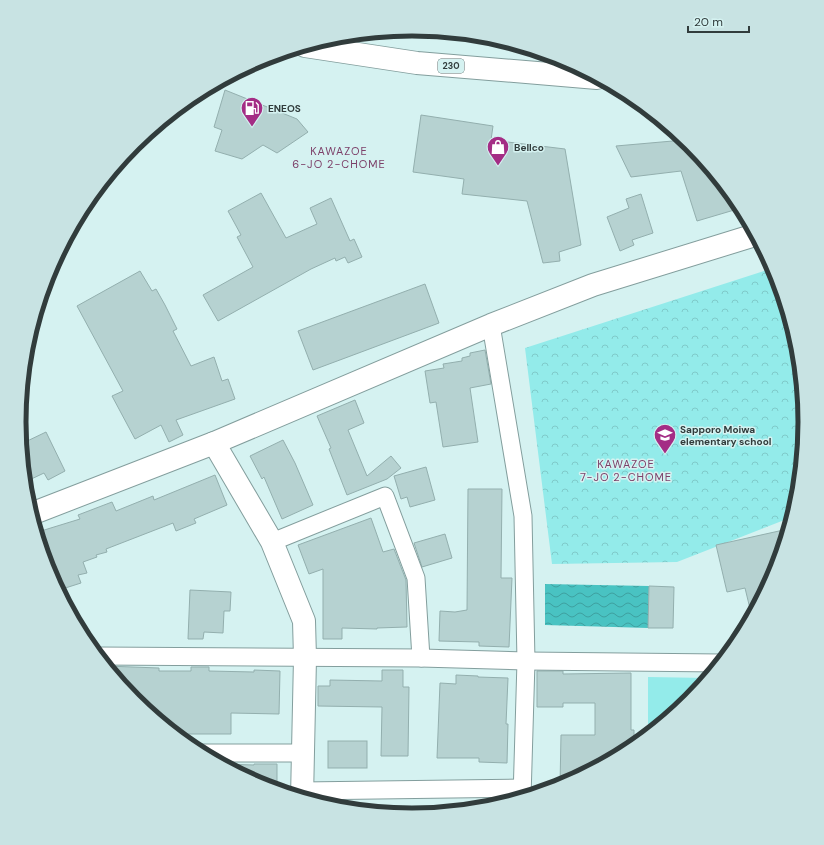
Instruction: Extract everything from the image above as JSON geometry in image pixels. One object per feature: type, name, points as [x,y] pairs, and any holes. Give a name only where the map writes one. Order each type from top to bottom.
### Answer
[{"type":"main road","name":"230","points":[[319,48],[417,63],[585,77]]},
{"type":"main road","points":[[36,512],[214,443],[491,325],[593,285],[750,237]]},
{"type":"main road","points":[[214,443],[272,542],[304,621],[305,658],[302,792]]},
{"type":"street","points":[[491,325],[523,516],[526,661],[522,792]]},
{"type":"street","points":[[272,542],[385,496],[416,578],[421,658]]},
{"type":"street","points":[[105,656],[421,658],[526,661],[713,663]]},
{"type":"street","points":[[213,753],[302,753]]},
{"type":"street","points":[[308,794],[519,793]]},
{"type":"green space","name":"Sapporo Moiwa elementary school","points":[[767,270],[778,298],[791,347],[797,397],[798,422],[795,473],[786,519],[677,562],[552,564],[525,348]]},
{"type":"green space","points":[[648,677],[701,678],[667,713],[648,728]]},
{"type":"water","points":[[545,584],[649,586],[648,628],[545,625]]},
{"type":"building","points":[[225,90],[297,119],[308,132],[277,153],[263,145],[242,159],[215,151],[222,130],[214,127]]},
{"type":"building","points":[[421,115],[493,126],[491,140],[565,149],[581,245],[559,252],[560,261],[543,263],[527,201],[462,194],[464,179],[413,172]]},
{"type":"building","points":[[676,141],[702,168],[734,210],[697,221],[681,171],[631,177],[616,146]]},
{"type":"building","points":[[261,193],[286,238],[317,224],[310,208],[331,198],[350,241],[354,239],[362,257],[348,263],[345,257],[336,261],[335,258],[311,269],[218,321],[203,295],[253,267],[237,237],[241,235],[228,211]]},
{"type":"building","points":[[641,194],[653,233],[632,240],[634,245],[620,251],[607,217],[629,208],[626,199]]},
{"type":"building","points":[[140,271],[152,291],[156,289],[165,305],[177,329],[173,331],[191,366],[214,357],[222,381],[228,379],[235,399],[176,420],[183,435],[169,442],[161,425],[135,439],[112,396],[123,391],[77,306]]},
{"type":"building","points":[[425,284],[439,323],[313,370],[298,331]]},
{"type":"building","points":[[485,350],[491,384],[470,388],[478,442],[443,447],[436,402],[430,403],[425,371],[444,368],[443,364],[462,361],[462,358],[470,356],[470,353]]},
{"type":"building","points":[[355,400],[364,423],[348,430],[367,476],[391,456],[401,468],[387,479],[347,495],[329,449],[331,448],[317,416]]},
{"type":"building","points":[[46,432],[65,471],[48,480],[44,473],[30,480],[27,441]]},
{"type":"building","points":[[283,440],[295,463],[313,505],[282,519],[264,477],[262,479],[250,456]]},
{"type":"building","points":[[426,467],[435,500],[410,507],[407,497],[401,499],[394,476]]},
{"type":"building","points":[[215,475],[227,505],[194,519],[196,523],[176,531],[173,523],[106,549],[107,552],[96,555],[97,557],[83,562],[87,573],[78,575],[81,583],[64,588],[46,547],[41,531],[80,519],[78,515],[112,502],[116,511],[153,496],[154,500]]},
{"type":"building","points":[[468,489],[502,489],[501,578],[512,578],[509,647],[479,646],[479,642],[439,641],[440,611],[455,612],[467,610]]},
{"type":"building","points":[[371,518],[383,552],[394,549],[406,580],[407,627],[377,629],[342,628],[342,639],[323,639],[323,569],[309,574],[298,545]]},
{"type":"building","points":[[783,530],[769,570],[750,608],[745,588],[727,592],[716,545]]},
{"type":"building","points":[[445,534],[452,558],[422,567],[414,543]]},
{"type":"building","points":[[649,586],[674,587],[673,628],[648,628]]},
{"type":"building","points":[[190,590],[231,592],[230,611],[224,611],[223,633],[204,632],[203,639],[188,639]]},
{"type":"building","points":[[113,666],[159,668],[159,671],[191,671],[191,667],[209,667],[209,671],[280,671],[279,714],[231,713],[231,734],[184,734],[157,713]]},
{"type":"building","points":[[382,670],[403,670],[403,687],[409,687],[408,756],[381,756],[382,707],[318,706],[318,686],[330,686],[330,680],[382,681]]},
{"type":"building","points":[[537,671],[563,671],[563,674],[631,673],[631,730],[634,730],[634,738],[605,757],[560,779],[561,735],[595,735],[595,703],[563,703],[563,707],[537,707]]},
{"type":"building","points":[[456,675],[508,678],[506,724],[508,724],[507,763],[479,762],[479,758],[437,758],[440,683],[456,684]]},
{"type":"building","points":[[328,741],[367,741],[367,768],[328,768]]},
{"type":"building","points":[[232,764],[254,765],[277,764],[277,784]]},
{"type":"place","name":"ENEOS","points":[[252,128]]},
{"type":"place","name":"Bellco","points":[[498,166]]},
{"type":"place","name":"Sapporo Moiwa elementary school","points":[[665,454]]},
{"type":"district","name":"KAWAZOE 6-JO 2-CHOME","points":[[339,157]]},
{"type":"district","name":"KAWAZOE 7-JO 2-CHOME","points":[[626,470]]}]
